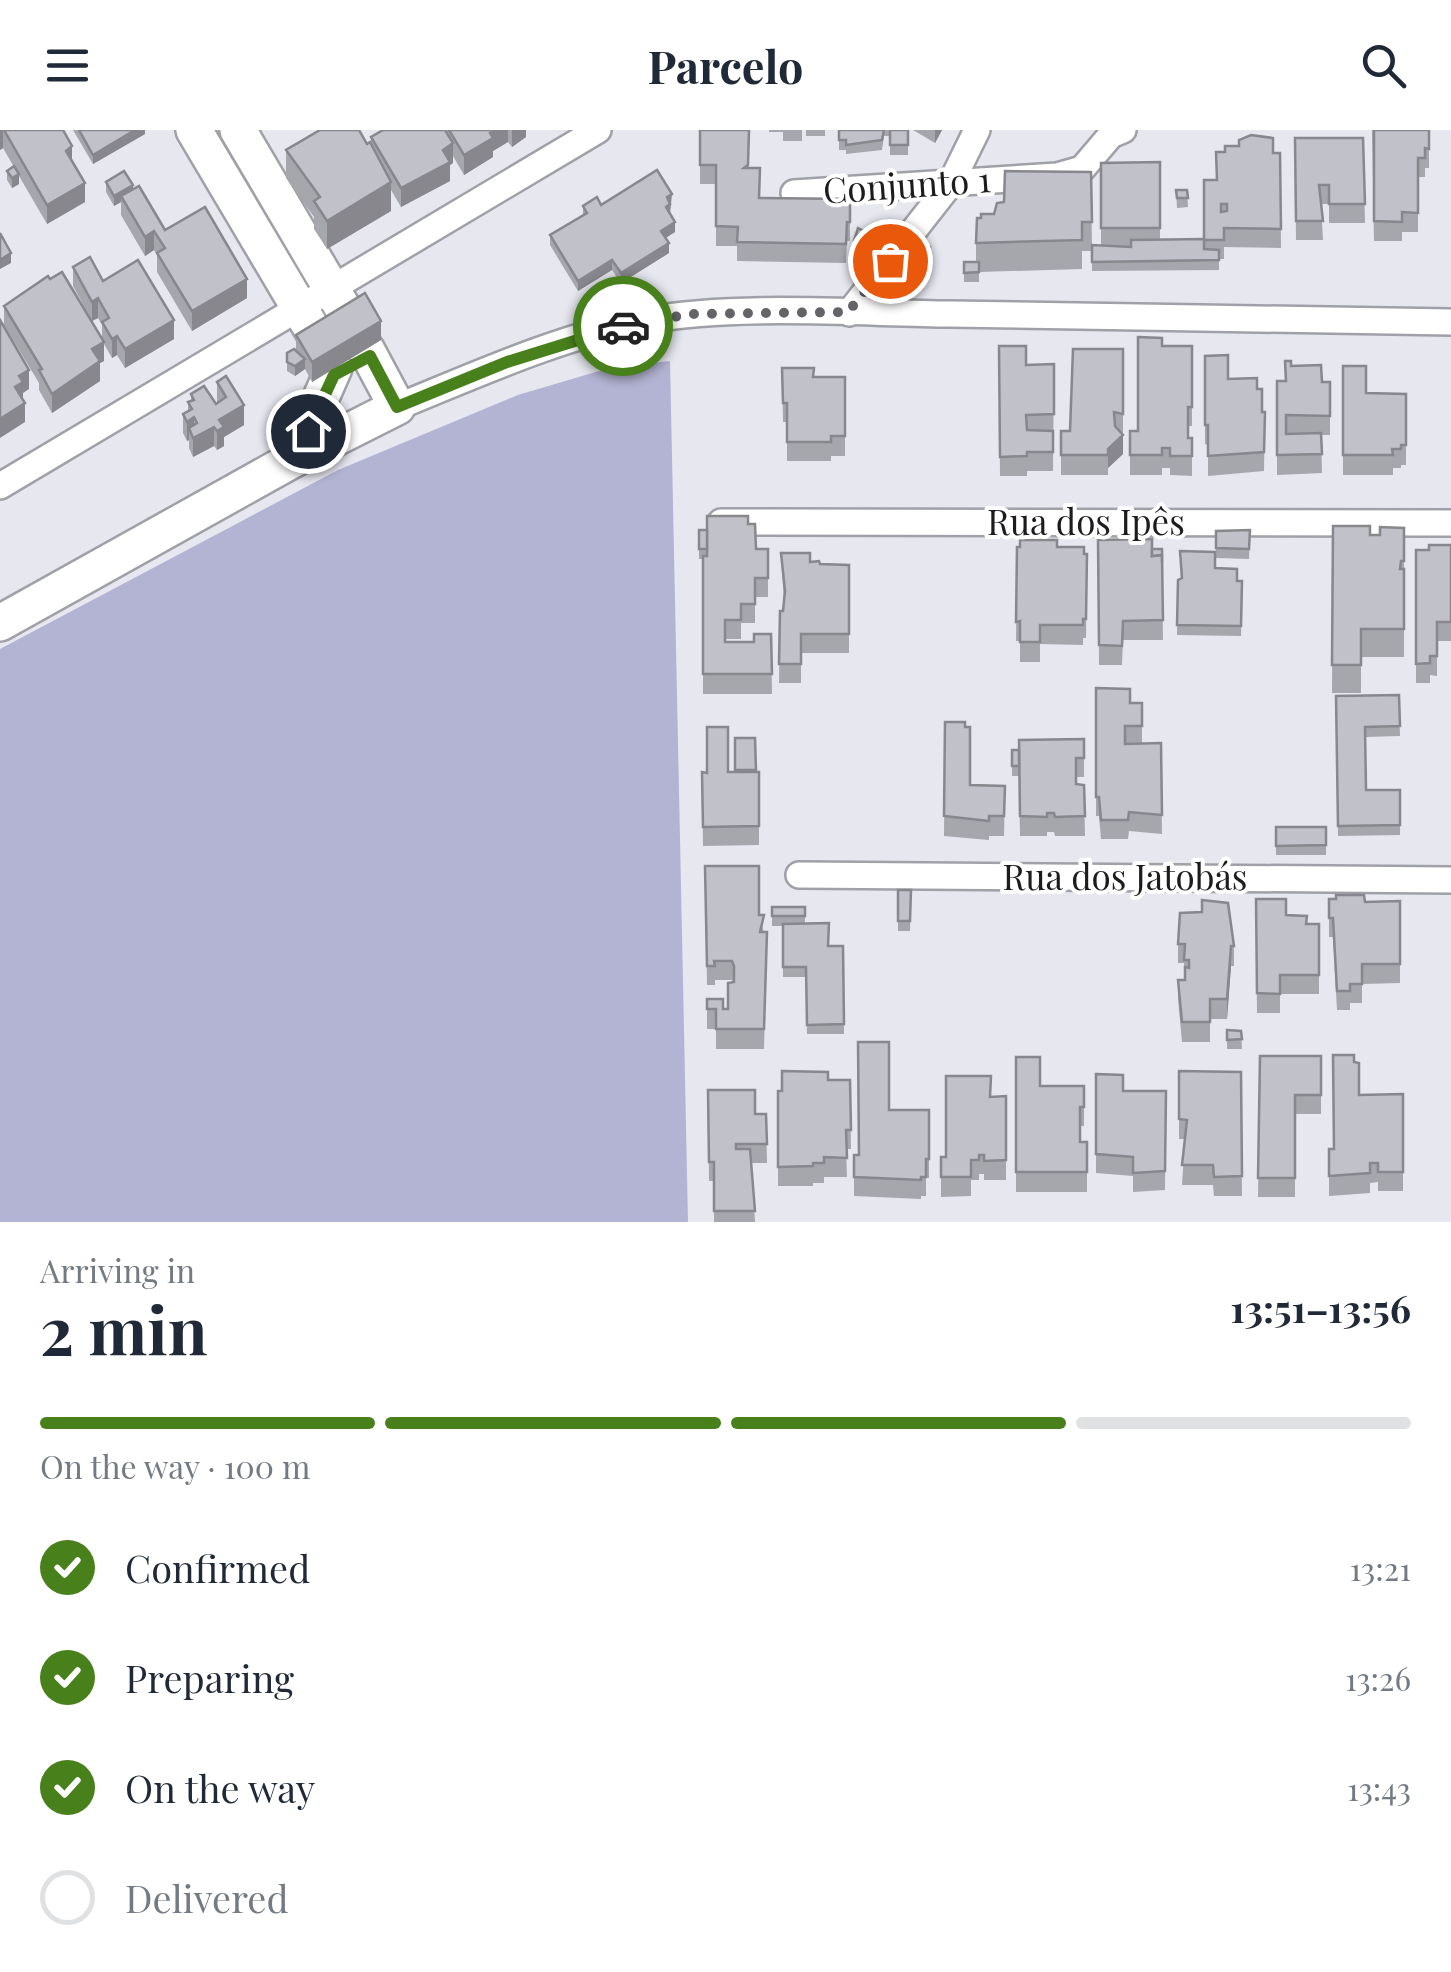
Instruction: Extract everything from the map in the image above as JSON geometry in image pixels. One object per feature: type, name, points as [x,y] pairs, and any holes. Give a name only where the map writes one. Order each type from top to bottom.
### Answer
[{"type":"street","points":[[194,130],[329,361]]},
{"type":"street","points":[[238,130],[397,407]]},
{"type":"street","points":[[0,486],[598,130]]},
{"type":"street","points":[[848,312],[951,183],[977,130]]},
{"type":"street","name":"Conjunto 1","points":[[794,193],[1057,176],[1082,168],[1111,135],[1124,130]]},
{"type":"street","points":[[0,623],[294,458],[397,407],[507,362],[644,320],[691,314],[848,312],[1451,322]]},
{"type":"street","points":[[294,458],[329,361],[362,342]]},
{"type":"street","name":"Rua dos Ipês","points":[[721,522],[1451,524]]},
{"type":"street","name":"Rua dos Jatobás","points":[[799,875],[1451,880]]},
{"type":"shaded area","points":[[670,361],[688,1222],[0,1222],[0,649],[338,470],[518,395],[609,368]]},
{"type":"building","points":[[4,130],[63,130],[72,146],[66,151],[85,183],[47,205]]},
{"type":"building","points":[[79,130],[135,130],[93,155]]},
{"type":"building","points":[[320,130],[359,130],[367,144],[370,142],[391,182],[327,221],[314,201],[320,197],[286,150]]},
{"type":"building","points":[[383,130],[445,130],[453,143],[443,150],[450,162],[401,188],[371,137]]},
{"type":"building","points":[[449,130],[495,130],[490,133],[493,138],[464,155]]},
{"type":"building","points":[[700,130],[749,130],[748,165],[744,168],[760,168],[759,198],[850,199],[846,244],[737,242],[738,227],[716,226],[716,165],[700,165]]},
{"type":"building","points":[[839,130],[884,130],[882,140],[846,145],[846,140],[839,140]]},
{"type":"building","points":[[890,130],[908,130],[908,145],[890,145]]},
{"type":"building","points":[[1374,130],[1429,130],[1429,149],[1425,148],[1425,158],[1418,158],[1418,213],[1402,212],[1402,222],[1374,221]]},
{"type":"building","points":[[1251,135],[1273,138],[1273,153],[1280,153],[1281,229],[1224,228],[1224,240],[1204,240],[1204,180],[1217,180],[1216,152],[1225,152],[1225,146],[1239,146],[1239,140]]},
{"type":"building","points":[[1295,138],[1363,138],[1365,204],[1329,204],[1329,185],[1319,185],[1323,221],[1296,221]]},
{"type":"building","points":[[1160,162],[1160,228],[1101,228],[1101,163]]},
{"type":"building","points":[[14,166],[19,174],[12,178],[7,171]]},
{"type":"building","points":[[657,170],[672,194],[667,197],[670,204],[666,207],[675,222],[661,231],[669,243],[621,273],[612,260],[578,281],[550,235],[587,213],[583,206],[597,197],[601,205]]},
{"type":"building","points":[[124,171],[133,185],[114,196],[106,182]]},
{"type":"building","points":[[1005,171],[1091,172],[1092,222],[1082,222],[1082,240],[976,243],[977,218],[994,214],[997,203],[1004,202]]},
{"type":"building","points":[[139,186],[165,230],[205,207],[247,279],[192,311],[157,253],[165,248],[154,231],[145,237],[121,196]]},
{"type":"building","points":[[1176,190],[1187,190],[1188,198],[1177,198]]},
{"type":"building","points":[[882,222],[909,240],[903,248],[930,247],[930,263],[888,263],[888,248],[872,235]]},
{"type":"building","points":[[858,228],[872,235],[863,246],[854,241]]},
{"type":"building","points":[[0,233],[11,253],[0,260]]},
{"type":"building","points":[[1204,239],[1204,249],[1219,250],[1219,260],[1092,262],[1092,245],[1131,247],[1131,240]]},
{"type":"building","points":[[90,257],[103,281],[138,260],[174,320],[125,349],[117,336],[112,339],[102,322],[109,318],[98,298],[92,302],[73,267]]},
{"type":"building","points":[[964,262],[979,262],[979,272],[964,273]]},
{"type":"building","points":[[62,272],[104,342],[92,349],[100,361],[52,394],[39,370],[42,369],[4,306],[48,276],[50,279]]},
{"type":"building","points":[[365,293],[381,321],[312,362],[296,335]]},
{"type":"building","points":[[0,320],[29,370],[19,376],[23,382],[15,387],[25,403],[0,419]]},
{"type":"building","points":[[1138,337],[1162,338],[1162,346],[1192,346],[1188,438],[1192,438],[1192,456],[1170,456],[1170,448],[1162,448],[1162,455],[1130,455],[1130,431],[1138,431]]},
{"type":"building","points":[[999,346],[1026,346],[1026,365],[1054,364],[1054,414],[1026,415],[1027,430],[1053,431],[1053,452],[1000,457]]},
{"type":"building","points":[[294,349],[305,359],[295,366],[287,362],[287,353]]},
{"type":"building","points":[[1073,349],[1123,349],[1123,414],[1114,412],[1115,426],[1123,435],[1108,449],[1108,455],[1061,455],[1061,431],[1070,431]]},
{"type":"building","points":[[1228,355],[1228,379],[1257,378],[1257,389],[1262,389],[1264,452],[1208,456],[1205,356]]},
{"type":"building","points":[[1285,361],[1291,361],[1291,366],[1321,365],[1322,382],[1330,382],[1330,416],[1286,415],[1286,434],[1321,433],[1322,454],[1277,455],[1277,381],[1286,381]]},
{"type":"building","points":[[1343,366],[1366,366],[1366,393],[1406,394],[1406,445],[1392,449],[1393,455],[1343,455]]},
{"type":"building","points":[[782,368],[814,368],[813,377],[845,377],[845,436],[831,436],[831,442],[787,442]]},
{"type":"building","points":[[226,376],[244,405],[219,420],[224,427],[217,431],[214,427],[193,438],[189,428],[197,423],[194,417],[187,422],[183,414],[192,409],[188,402],[194,400],[191,394],[204,386],[216,404],[226,397],[217,382]]},
{"type":"building","points":[[707,516],[748,516],[748,524],[755,524],[756,549],[768,549],[768,578],[755,578],[755,604],[741,604],[741,620],[725,620],[725,642],[754,642],[754,634],[771,634],[772,674],[703,674]]},
{"type":"building","points":[[1333,526],[1370,526],[1370,535],[1380,535],[1380,527],[1404,528],[1404,561],[1400,569],[1404,569],[1404,629],[1361,629],[1361,665],[1332,665]]},
{"type":"building","points":[[699,530],[707,530],[707,549],[699,549]]},
{"type":"building","points":[[1250,530],[1249,549],[1216,548],[1216,531]]},
{"type":"building","points":[[1152,539],[1152,556],[1162,555],[1163,620],[1123,621],[1122,646],[1099,645],[1098,540]]},
{"type":"building","points":[[1020,540],[1057,540],[1057,547],[1084,547],[1087,554],[1083,625],[1040,625],[1040,642],[1020,642],[1020,621],[1016,622]]},
{"type":"building","points":[[1429,545],[1451,545],[1451,622],[1437,622],[1437,656],[1430,656],[1430,663],[1416,664],[1416,550],[1429,550]]},
{"type":"building","points":[[1152,549],[1162,549],[1162,555],[1152,556]]},
{"type":"building","points":[[1180,551],[1215,552],[1215,568],[1237,569],[1237,581],[1242,581],[1241,626],[1177,625],[1178,580],[1182,578]]},
{"type":"building","points":[[781,553],[810,553],[810,562],[849,565],[849,634],[801,634],[801,664],[779,664],[780,611],[785,591]]},
{"type":"building","points":[[1096,688],[1130,689],[1130,703],[1142,703],[1142,726],[1125,726],[1125,744],[1161,743],[1162,815],[1129,812],[1128,820],[1101,820],[1096,797]]},
{"type":"building","points":[[1399,695],[1400,726],[1365,727],[1366,790],[1400,790],[1400,825],[1338,826],[1336,696]]},
{"type":"building","points":[[945,722],[965,722],[965,727],[970,727],[970,785],[1005,786],[1004,816],[989,816],[989,821],[944,816]]},
{"type":"building","points":[[707,727],[728,727],[728,772],[759,772],[759,826],[703,827],[702,772],[707,773]]},
{"type":"building","points":[[735,738],[755,738],[756,770],[735,770]]},
{"type":"building","points":[[1084,739],[1084,758],[1076,758],[1076,784],[1084,785],[1085,816],[1020,816],[1019,740]]},
{"type":"building","points":[[1012,750],[1019,750],[1019,766],[1012,766]]},
{"type":"building","points":[[1276,827],[1326,827],[1326,845],[1276,846]]},
{"type":"building","points":[[705,866],[759,866],[759,915],[764,915],[760,932],[767,932],[764,1029],[716,1029],[716,1009],[707,1009],[707,999],[723,999],[723,1009],[728,1009],[728,983],[734,982],[734,966],[732,961],[714,961],[715,966],[707,966]]},
{"type":"building","points":[[898,890],[911,890],[910,921],[898,921]]},
{"type":"building","points":[[1336,895],[1364,895],[1365,902],[1400,901],[1400,964],[1362,964],[1362,984],[1350,984],[1350,991],[1337,991],[1333,918],[1329,918],[1329,899],[1336,899]]},
{"type":"building","points":[[1256,899],[1286,899],[1286,915],[1307,916],[1306,924],[1319,924],[1319,975],[1280,975],[1280,994],[1257,993]]},
{"type":"building","points":[[1202,900],[1228,903],[1234,946],[1227,999],[1210,999],[1210,1022],[1182,1022],[1178,980],[1185,980],[1189,960],[1184,960],[1185,944],[1178,944],[1180,913],[1202,912]]},
{"type":"building","points":[[772,907],[805,907],[805,916],[772,916]]},
{"type":"building","points":[[829,923],[828,946],[843,946],[844,1024],[807,1025],[806,967],[783,967],[783,924]]},
{"type":"building","points":[[1227,1030],[1241,1031],[1242,1039],[1227,1040]]},
{"type":"building","points":[[858,1042],[889,1042],[889,1110],[929,1110],[929,1159],[926,1177],[921,1180],[854,1177],[854,1155],[859,1155]]},
{"type":"building","points":[[1333,1055],[1354,1055],[1354,1062],[1359,1063],[1359,1095],[1403,1094],[1403,1172],[1378,1172],[1378,1163],[1370,1163],[1370,1173],[1329,1176],[1329,1149],[1334,1149]]},
{"type":"building","points":[[1260,1056],[1321,1056],[1321,1095],[1295,1095],[1295,1178],[1258,1178]]},
{"type":"building","points":[[1016,1057],[1040,1057],[1040,1086],[1084,1086],[1080,1142],[1087,1142],[1087,1172],[1016,1172]]},
{"type":"building","points":[[782,1071],[828,1072],[828,1080],[850,1080],[847,1158],[824,1157],[824,1163],[813,1166],[778,1167],[778,1091],[782,1091]]},
{"type":"building","points":[[1179,1071],[1241,1072],[1242,1176],[1214,1177],[1213,1165],[1182,1165],[1187,1120],[1179,1119]]},
{"type":"building","points":[[1096,1074],[1123,1075],[1123,1091],[1166,1091],[1165,1171],[1133,1173],[1133,1157],[1096,1154]]},
{"type":"building","points":[[946,1076],[991,1076],[990,1097],[1006,1096],[1006,1160],[984,1161],[984,1155],[979,1155],[979,1160],[971,1160],[971,1177],[941,1177],[941,1157],[946,1157]]},
{"type":"building","points":[[708,1090],[755,1090],[755,1114],[766,1114],[767,1144],[736,1144],[736,1149],[750,1149],[755,1211],[714,1211]]},
{"type":"way so far","points":[[623,326],[691,314],[848,312],[890,261]]},
{"type":"route","points":[[308,431],[334,375],[370,356],[397,407],[507,362],[623,326]]}]
